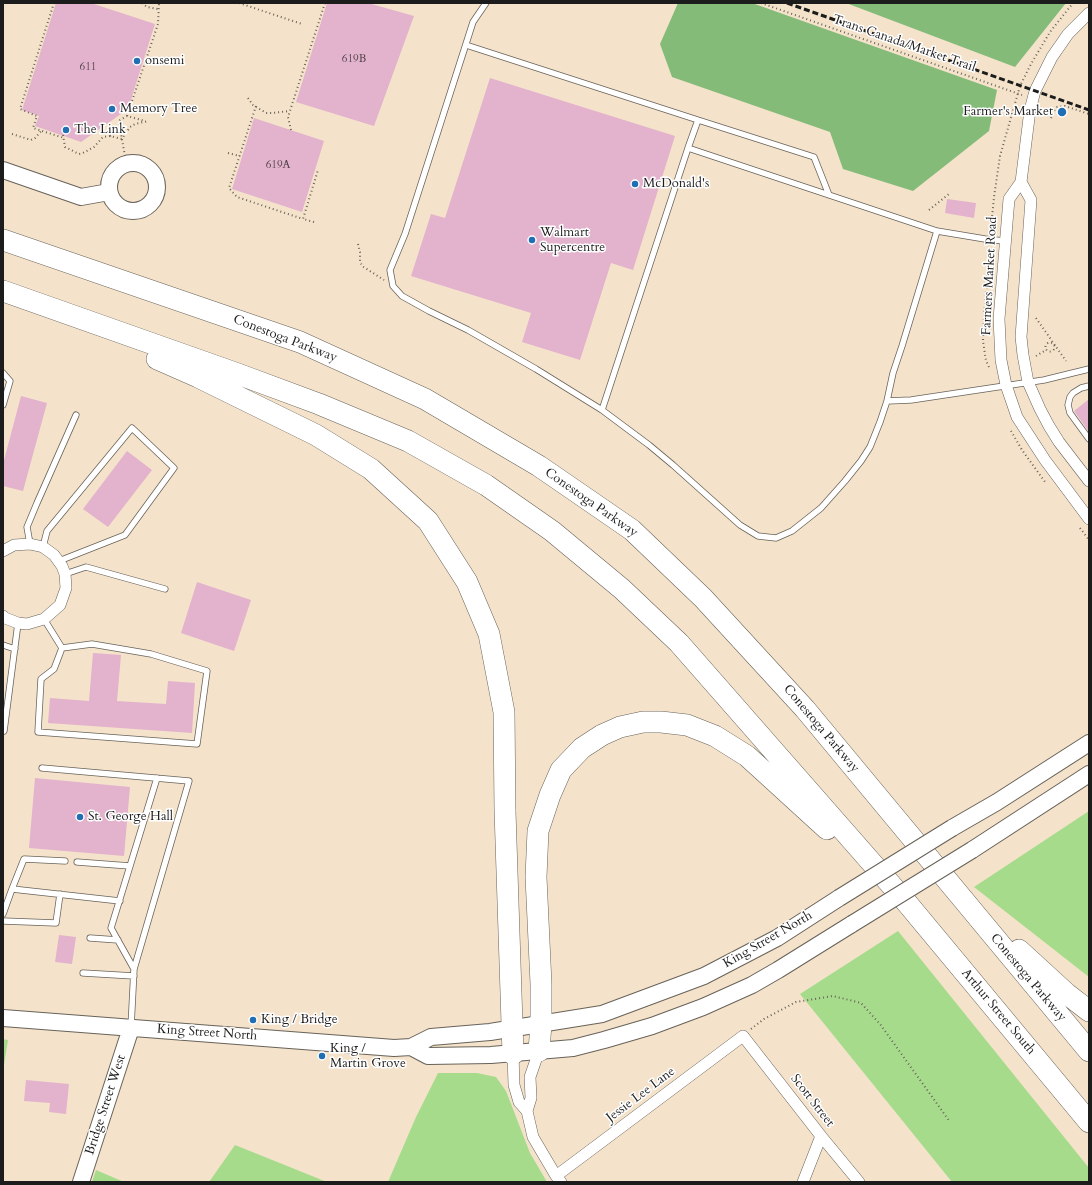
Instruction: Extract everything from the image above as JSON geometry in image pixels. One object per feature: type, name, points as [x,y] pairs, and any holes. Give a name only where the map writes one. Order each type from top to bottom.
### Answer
[{"type":"highway","name":"Conestoga Parkway","points":[[3,240],[300,342],[425,399],[545,470],[632,530],[703,598],[805,709],[1089,1051]]},
{"type":"highway","points":[[3,291],[319,404],[408,441],[493,490],[552,531],[622,589],[679,643],[907,903]]},
{"type":"highway","points":[[60,311],[85,327],[198,377],[316,435],[371,470],[428,522],[467,582],[489,634],[504,712],[505,812],[512,1054]]},
{"type":"highway","points":[[539,1051],[541,984],[536,877],[538,832],[550,794],[561,770],[582,748],[602,735],[620,727],[643,722],[687,725],[715,736],[748,756],[907,903]]},
{"type":"highway","points":[[956,891],[1067,994],[1089,1011]]},
{"type":"highway","name":"Arthur Street South","points":[[907,903],[1089,1122]]},
{"type":"main road","points":[[3,170],[81,197],[109,192]]},
{"type":"main road","name":"King Street North","points":[[3,1018],[394,1048],[411,1047],[431,1037],[490,1032],[602,1014],[704,976],[777,938],[839,898],[1089,744]]},
{"type":"main road","name":"King Street North","points":[[411,1047],[428,1056],[512,1054],[573,1048],[652,1026],[703,1007],[752,985],[778,970],[972,850],[1089,774]]},
{"type":"main road","name":"Bridge Street West","points":[[81,1182],[131,1028]]},
{"type":"street","name":"Farmers Market Road","points":[[1089,13],[1068,34],[1052,58],[1035,91],[1030,110],[1021,182],[1009,199],[999,319],[1001,360],[1006,386],[1017,417],[1048,466],[1089,519]]},
{"type":"street","points":[[1021,182],[1031,200],[1021,337],[1028,382],[1049,426],[1089,482]]},
{"type":"street","points":[[3,551],[14,545],[30,544],[43,547],[54,555],[59,561],[65,574],[66,588],[60,605],[44,619],[27,624],[18,623],[3,616]]},
{"type":"street","name":"Scott Street","points":[[743,1036],[859,1182]]},
{"type":"street","name":"Jessie Lee Lane","points":[[559,1179],[743,1036]]},
{"type":"street","points":[[527,1111],[532,1098],[530,1077],[539,1051]]},
{"type":"street","points":[[512,1054],[514,1085],[519,1102],[527,1111],[533,1137],[559,1179]]},
{"type":"street","points":[[803,1182],[821,1136]]},
{"type":"lane","points":[[486,3],[473,22],[405,234],[390,270],[393,286],[402,296],[468,330],[536,369],[602,410],[661,455],[740,525],[758,536],[776,538],[792,531],[821,508],[845,481],[870,447],[887,401],[893,373],[937,231]]},
{"type":"lane","points":[[466,45],[814,157],[829,195]]},
{"type":"lane","points":[[602,410],[698,120]]},
{"type":"lane","points":[[688,148],[937,231],[1005,241]]},
{"type":"lane","points":[[887,401],[912,400],[1044,380],[1089,369]]},
{"type":"lane","points":[[3,373],[10,382],[3,405]]},
{"type":"lane","points":[[1089,386],[1073,393],[1068,405],[1070,414],[1089,439]]},
{"type":"lane","points":[[30,544],[27,527],[76,415]]},
{"type":"lane","points":[[43,547],[47,531],[132,428],[174,468],[125,535],[59,561]]},
{"type":"lane","points":[[65,574],[86,567],[166,589]]},
{"type":"lane","points":[[44,619],[62,648]]},
{"type":"lane","points":[[3,730],[4,731],[18,623]]},
{"type":"lane","points":[[92,644],[151,654],[207,671],[197,744],[38,732],[42,679],[54,669],[62,648],[92,644]]},
{"type":"lane","points":[[3,645],[15,649]]},
{"type":"lane","points":[[42,768],[189,781],[134,969],[131,1028]]},
{"type":"lane","points":[[134,969],[111,928],[157,778]]},
{"type":"lane","points":[[3,914],[24,859],[65,861]]},
{"type":"lane","points":[[77,862],[130,866]]},
{"type":"lane","points":[[12,889],[120,901]]},
{"type":"lane","points":[[3,921],[56,923],[60,894]]},
{"type":"lane","points":[[90,938],[118,940]]},
{"type":"lane","points":[[83,973],[134,976]]},
{"type":"path","points":[[54,3],[20,109],[37,116],[33,128],[64,137],[65,147],[79,154],[94,147],[103,136],[122,139]]},
{"type":"path","points":[[142,3],[158,9]]},
{"type":"path","points":[[125,156],[119,123],[120,120],[127,116],[158,24],[158,3]]},
{"type":"path","points":[[239,3],[302,24]]},
{"type":"path","points":[[291,130],[288,117],[325,3]]},
{"type":"path","name":"Trans Canada/Market Trail","points":[[761,3],[1018,93]]},
{"type":"path","points":[[991,228],[1000,156],[1020,86],[1050,32],[1073,3]]},
{"type":"path","points":[[248,98],[266,113],[290,111]]},
{"type":"path","points":[[256,106],[229,188],[240,199],[314,222]]},
{"type":"path","points":[[1051,118],[1057,107],[1065,106],[1089,114]]},
{"type":"path","points":[[122,139],[130,127],[134,124],[146,121],[127,116]]},
{"type":"path","points":[[12,134],[31,140],[35,138],[42,130]]},
{"type":"path","points":[[110,136],[120,131]]},
{"type":"path","points":[[228,153],[240,156]]},
{"type":"path","points":[[303,219],[318,170]]},
{"type":"path","points":[[929,210],[949,194]]},
{"type":"path","points":[[358,244],[362,266],[393,286]]},
{"type":"path","points":[[989,367],[986,361],[983,341],[990,250]]},
{"type":"path","points":[[1036,318],[1066,361]]},
{"type":"path","points":[[1046,350],[1045,347],[1048,343],[1054,344]]},
{"type":"path","points":[[1046,350],[1051,352],[1054,344]]},
{"type":"path","points":[[1036,356],[1046,350]]},
{"type":"path","points":[[743,1036],[764,1019],[796,1002],[833,996],[861,1003],[880,1024],[950,1122]]},
{"type":"green space","points":[[678,3],[752,3],[997,90],[989,131],[913,191],[843,169],[830,132],[672,77],[660,44]]},
{"type":"green space","points":[[846,3],[1066,3],[1015,67]]},
{"type":"green space","points":[[1089,811],[1089,977],[974,887]]},
{"type":"green space","points":[[898,931],[1089,1168],[1089,1182],[952,1182],[800,994]]},
{"type":"green space","points":[[3,1039],[8,1040],[3,1071]]},
{"type":"green space","points":[[438,1073],[477,1073],[496,1077],[506,1091],[530,1153],[547,1182],[388,1182],[416,1117]]},
{"type":"green space","points":[[235,1145],[327,1182],[209,1182]]},
{"type":"green space","points":[[96,1170],[124,1182],[92,1182]]},
{"type":"building","points":[[56,3],[91,3],[155,24],[128,109],[81,142],[35,126],[39,116],[22,110]]},
{"type":"building","points":[[327,3],[368,3],[414,16],[374,126],[296,102]]},
{"type":"building","name":"Walmart Supercentre","points":[[490,78],[675,136],[633,270],[611,263],[580,360],[522,342],[531,313],[411,276],[431,214],[445,218]]},
{"type":"building","points":[[254,118],[324,141],[302,212],[232,189]]},
{"type":"building","points":[[947,199],[976,203],[974,218],[945,213]]},
{"type":"building","points":[[21,396],[47,403],[23,491],[3,486],[3,464]]},
{"type":"building","points":[[1089,399],[1089,432],[1074,411]]},
{"type":"building","points":[[127,451],[152,470],[108,527],[83,509]]},
{"type":"building","points":[[197,582],[251,600],[234,651],[181,633]]},
{"type":"building","points":[[93,653],[121,655],[117,701],[166,704],[168,681],[195,683],[192,733],[48,723],[50,698],[89,701]]},
{"type":"building","name":"St. George Hall","points":[[35,778],[130,787],[124,856],[29,848]]},
{"type":"building","points":[[59,935],[76,937],[72,964],[55,962]]},
{"type":"building","points":[[26,1080],[69,1084],[66,1114],[49,1112],[50,1103],[24,1101]]},
{"type":"railway","points":[[787,3],[1089,110]]},
{"type":"place","name":"onsemi","points":[[137,61]]},
{"type":"place","name":"Memory Tree","points":[[112,109]]},
{"type":"place","name":"Farmer's Market","points":[[1062,112]]},
{"type":"place","name":"The Link","points":[[66,130]]},
{"type":"place","name":"McDonald's","points":[[635,184]]},
{"type":"place","name":"Walmart Supercentre","points":[[532,240]]},
{"type":"place","name":"St. George Hall","points":[[80,817]]},
{"type":"place","name":"King / Bridge","points":[[253,1020]]},
{"type":"place","name":"King / Martin Grove","points":[[322,1056]]}]
